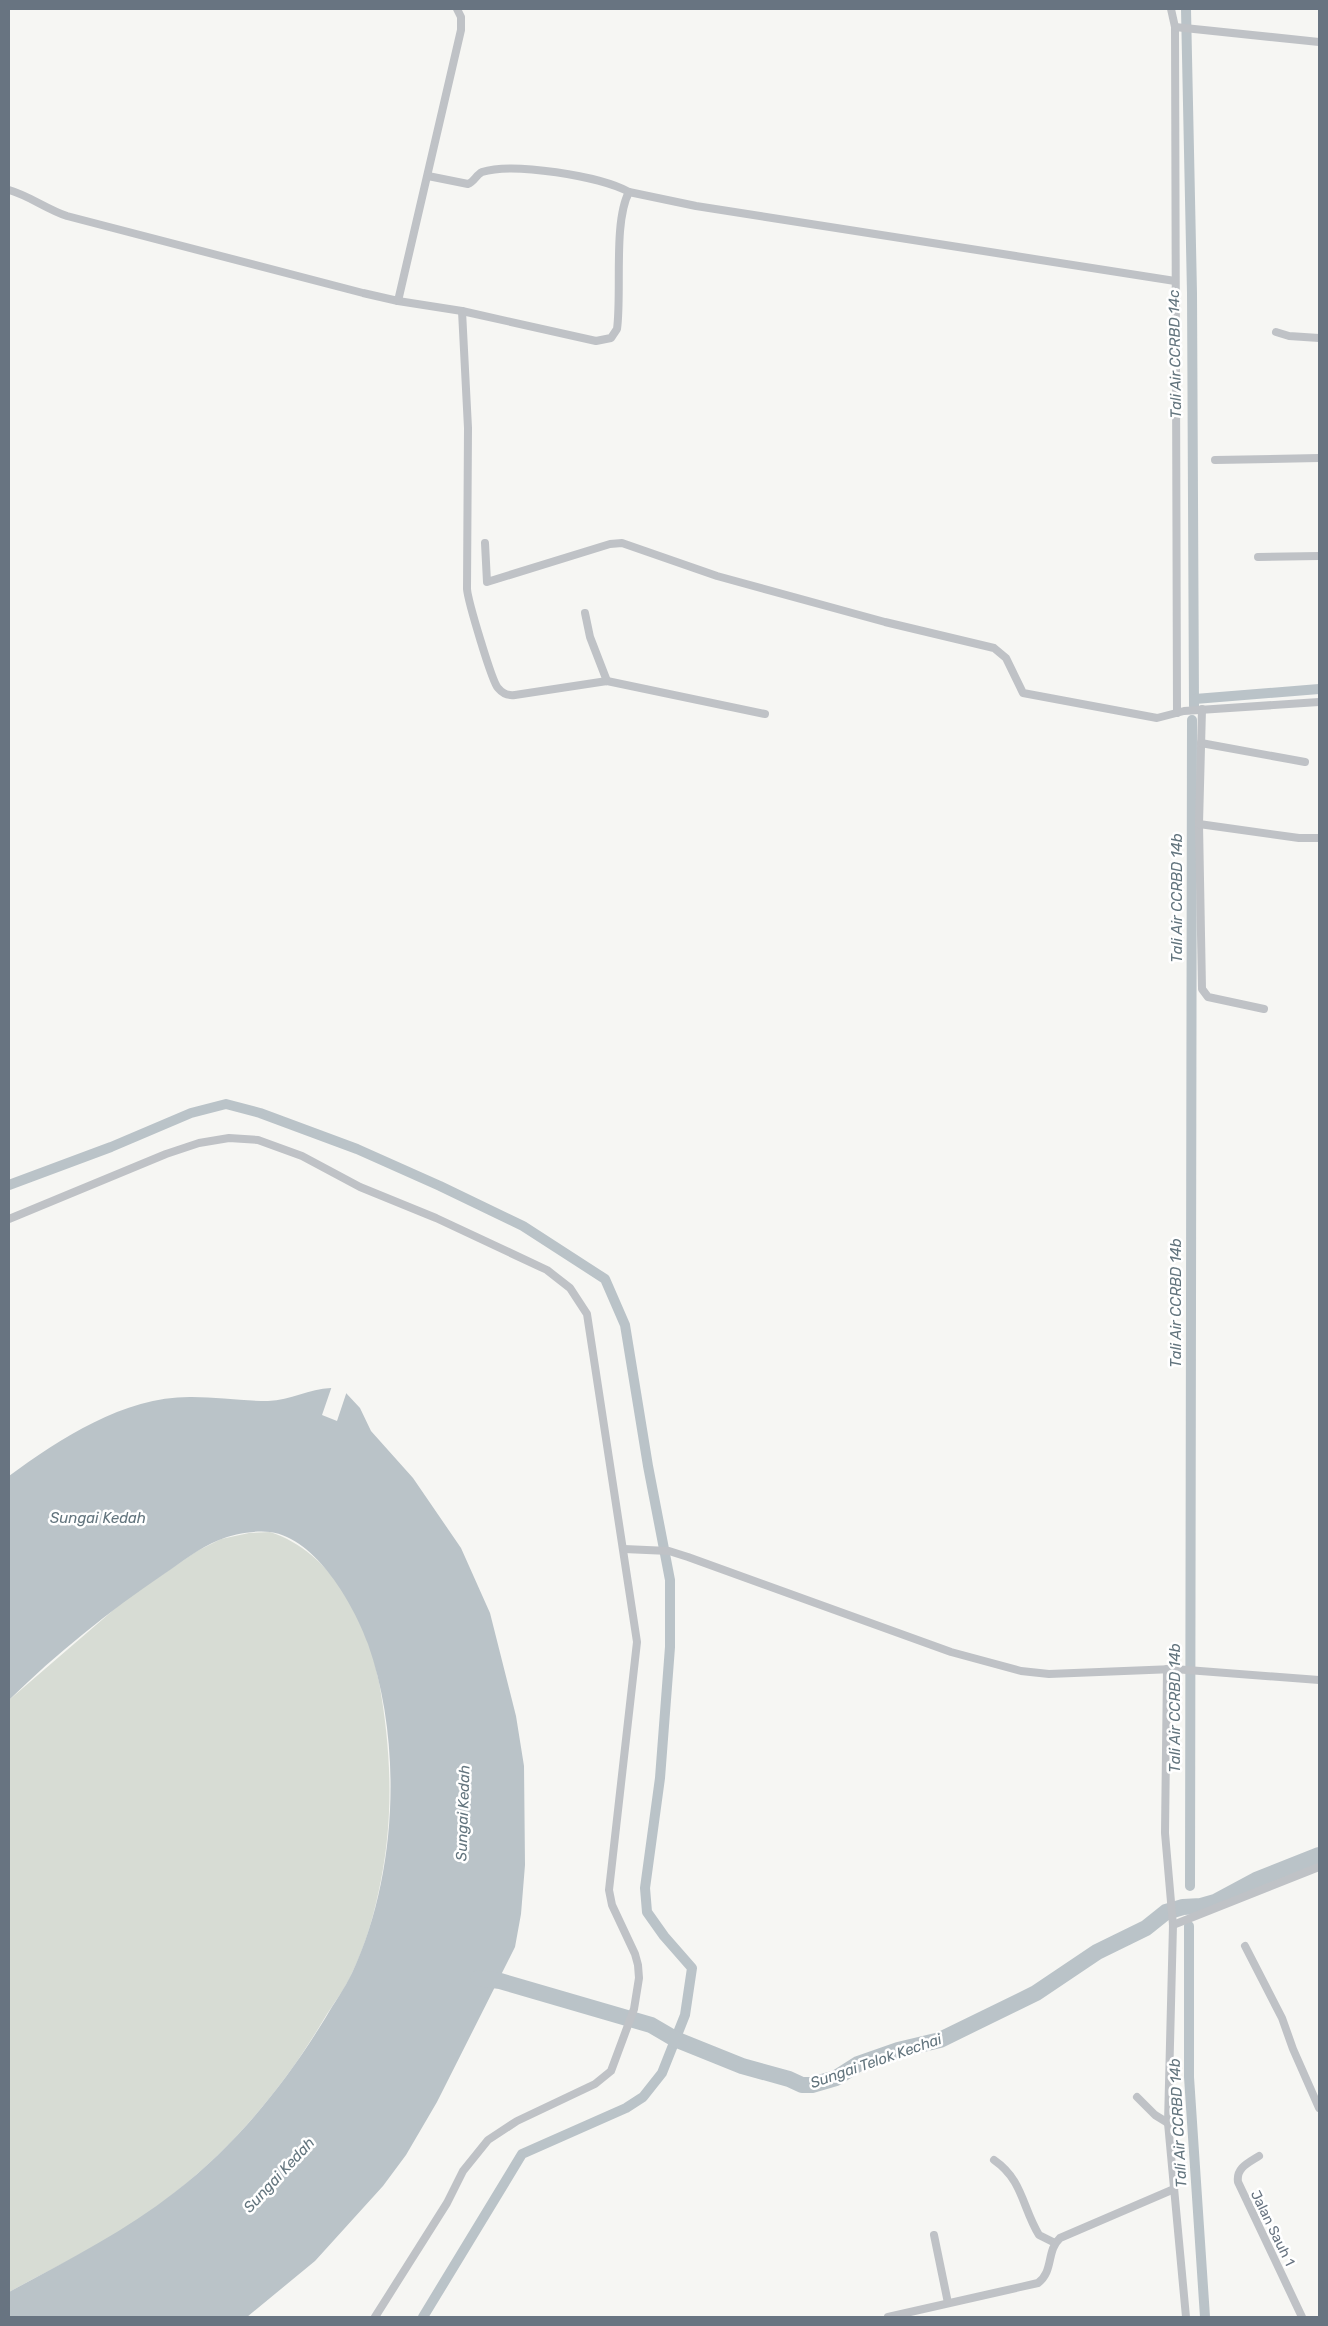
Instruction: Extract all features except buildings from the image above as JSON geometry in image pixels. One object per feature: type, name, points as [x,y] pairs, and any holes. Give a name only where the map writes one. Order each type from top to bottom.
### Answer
[{"type":"street","points":[[398,301],[461,30],[461,17],[457,9]]},
{"type":"street","points":[[1171,9],[1179,27],[1175,281],[1181,712]]},
{"type":"street","points":[[1179,27],[1319,42]]},
{"type":"street","points":[[428,176],[468,184],[482,172],[528,170],[603,181],[629,192],[696,206],[1175,281]]},
{"type":"street","points":[[9,190],[32,198],[46,208],[67,216],[398,301],[462,311],[560,332],[588,340],[602,341],[611,338],[618,329],[621,227],[623,206],[629,192]]},
{"type":"street","points":[[462,311],[468,428],[467,589],[470,609],[494,684],[508,696],[607,681],[765,714]]},
{"type":"street","points":[[1276,332],[1289,336],[1319,338]]},
{"type":"street","points":[[1215,460],[1319,458]]},
{"type":"street","points":[[484,543],[487,582],[610,544],[622,543],[717,576],[886,622],[994,648],[1006,658],[1023,693],[1157,718],[1181,712],[1200,710],[1319,702]]},
{"type":"street","points":[[1258,557],[1319,556]]},
{"type":"street","points":[[586,613],[590,637],[607,681]]},
{"type":"street","points":[[1200,710],[1199,824],[1202,989],[1208,997],[1264,1009]]},
{"type":"street","points":[[1201,743],[1305,762]]},
{"type":"street","points":[[1199,824],[1293,837],[1319,838]]},
{"type":"street","points":[[9,1219],[174,1152],[218,1139],[245,1138],[274,1144],[302,1156],[360,1187],[436,1218],[547,1270],[570,1288],[587,1314],[636,1629],[636,1655],[609,1890],[612,1905],[630,1942],[638,1965],[634,2009],[616,2060],[603,2079],[517,2120],[502,2129],[484,2144],[464,2172],[447,2203],[375,2317]]},
{"type":"street","points":[[624,1549],[669,1551],[951,1652],[1021,1671],[1049,1674],[1171,1669],[1319,1680]]},
{"type":"street","points":[[1171,1669],[1165,1833],[1173,1925],[1168,2123],[1186,2317]]},
{"type":"street","points":[[1173,1925],[1319,1868]]},
{"type":"street","points":[[1245,1946],[1282,2018],[1293,2049],[1319,2108]]},
{"type":"street","points":[[1137,2097],[1155,2115],[1168,2123]]},
{"type":"street","name":"Jalan Sauh 1","points":[[1259,2156],[1241,2168],[1238,2172],[1238,2182],[1302,2317]]},
{"type":"street","points":[[994,2160],[1004,2167],[1015,2180],[1039,2235],[1055,2243]]},
{"type":"street","points":[[888,2317],[1038,2283],[1045,2277],[1049,2269],[1055,2243],[1065,2235],[1174,2189]]},
{"type":"street","points":[[934,2235],[948,2303]]},
{"type":"shaded area","points":[[270,1532],[292,1542],[312,1555],[329,1572],[344,1592],[356,1613],[374,1659],[386,1732],[389,1806],[388,1830],[381,1880],[366,1939],[346,1985],[306,2049],[265,2103],[220,2153],[195,2176],[141,2218],[9,2292],[9,1700],[125,1600],[197,1551],[221,1539],[249,1533]]},
{"type":"water","name":"Sungai Kedah","points":[[331,1388],[346,1393],[360,1408],[371,1431],[413,1478],[461,1548],[490,1613],[516,1716],[524,1766],[525,1865],[521,1914],[515,1947],[437,2102],[406,2155],[383,2186],[315,2261],[247,2317],[9,2317],[9,2292],[115,2233],[156,2207],[175,2192],[219,2154],[239,2133],[294,2066],[346,1984],[367,1935],[378,1895],[386,1853],[390,1810],[390,1767],[387,1724],[379,1683],[362,1628],[343,1593],[318,1560],[303,1547],[287,1537],[270,1532],[251,1532],[231,1536],[198,1551],[103,1618],[45,1666],[9,1700],[9,1476],[72,1434],[118,1412],[142,1404],[192,1397],[268,1401]]},
{"type":"pier","points":[[332,1386],[347,1391],[337,1421],[322,1415]]},
{"type":"waterway","name":"Tali Air CCRBD 14c","points":[[1186,9],[1192,293],[1194,706]]},
{"type":"waterway","points":[[1195,699],[1319,689]]},
{"type":"waterway","name":"Tali Air CCRBD 14b","points":[[1190,1886],[1192,720]]},
{"type":"waterway","points":[[9,1185],[111,1147],[191,1113],[226,1104],[260,1113],[357,1149],[523,1226],[605,1279],[625,1325],[648,1466],[670,1580],[670,1647],[660,1778],[645,1888],[647,1912],[664,1936],[692,1968],[685,2015],[662,2073],[643,2097],[626,2108],[522,2154],[423,2317]]},
{"type":"waterway","name":"Sungai Telok Kechai","points":[[478,1978],[500,1981],[651,2025],[675,2039],[742,2066],[789,2079],[802,2085],[812,2085],[836,2078],[858,2064],[898,2050],[940,2040],[1036,1993],[1097,1952],[1146,1928],[1166,1912],[1215,1902],[1256,1880],[1319,1855]]},
{"type":"waterway","name":"Tali Air CCRBD 14b","points":[[1189,1926],[1189,2077],[1205,2317]]}]
